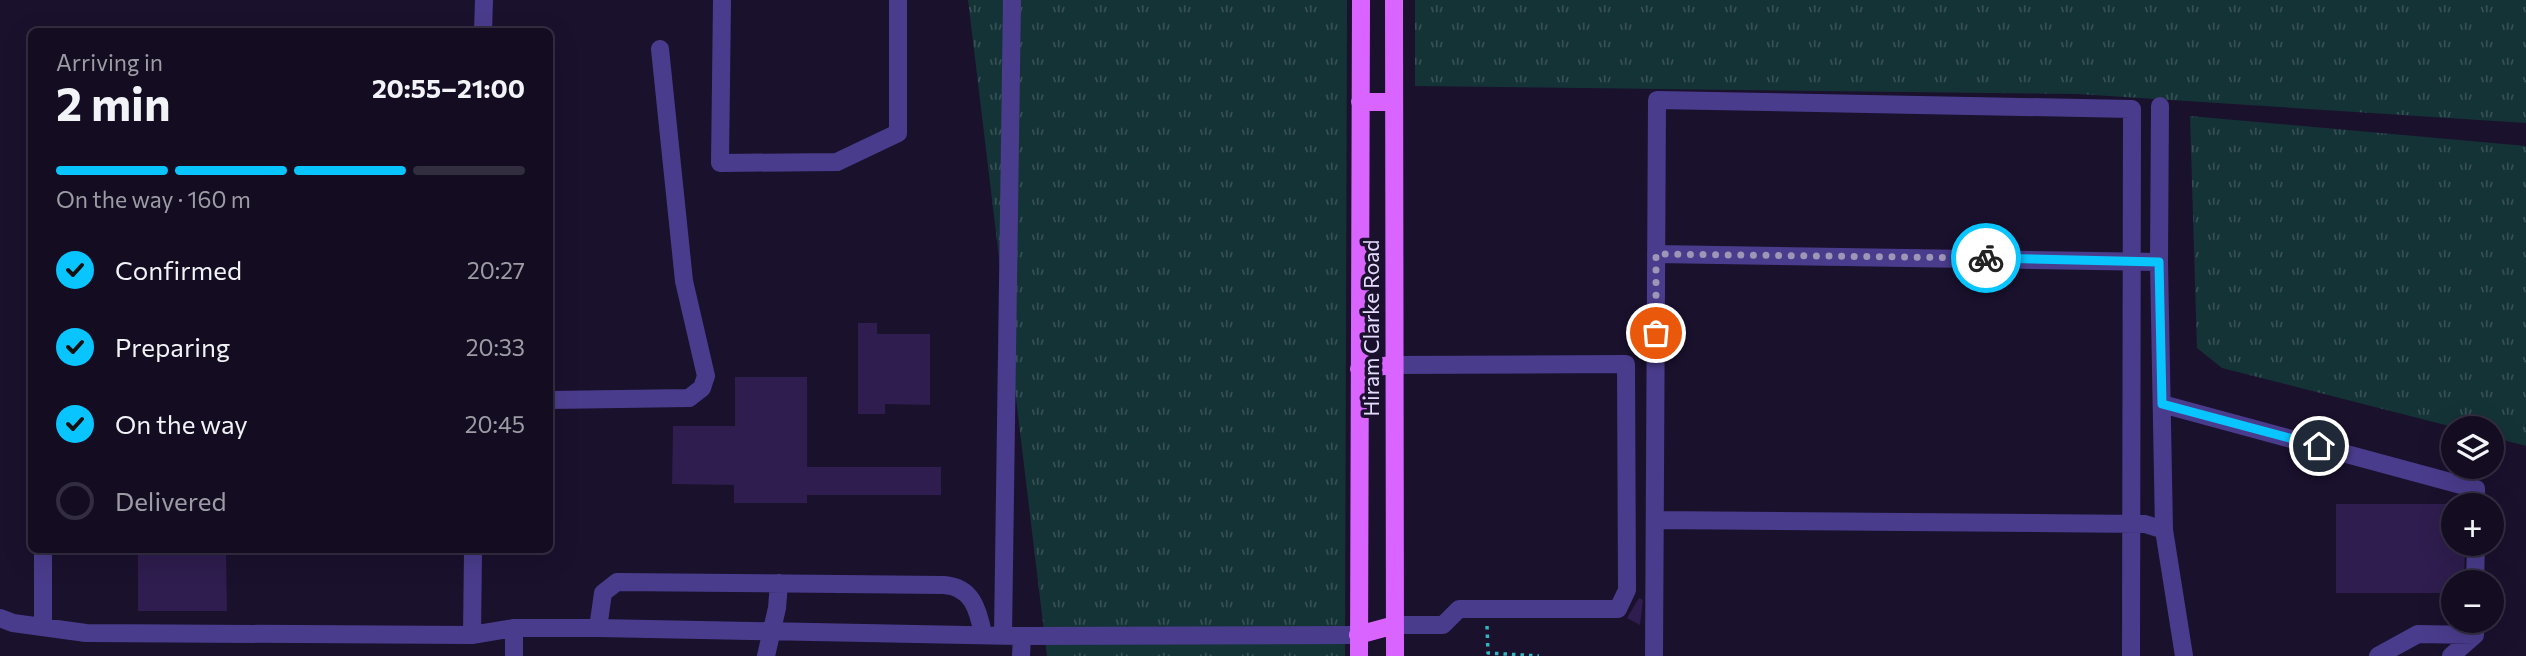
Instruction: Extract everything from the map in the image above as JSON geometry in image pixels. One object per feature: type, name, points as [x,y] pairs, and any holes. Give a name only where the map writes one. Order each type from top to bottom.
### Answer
[{"type":"main road","name":"Hiram Clarke Road","points":[[1359,656],[1361,0]]},
{"type":"main road","name":"Hiram Clarke Road","points":[[1394,0],[1392,365],[1395,656]]},
{"type":"main road","points":[[1360,102],[1394,102]]},
{"type":"main road","points":[[1359,369],[1392,365]]},
{"type":"main road","points":[[1358,635],[1395,625]]},
{"type":"lane","points":[[483,28],[484,0]]},
{"type":"lane","points":[[722,0],[720,163],[838,162],[898,133],[898,0]]},
{"type":"lane","points":[[1003,635],[1012,0]]},
{"type":"lane","points":[[553,400],[689,398],[702,388],[706,376],[684,281],[660,49]]},
{"type":"lane","points":[[1654,656],[1657,100],[2132,109],[2131,656]]},
{"type":"lane","points":[[2160,106],[2159,262],[2164,530],[2184,656]]},
{"type":"lane","points":[[1656,254],[2159,262]]},
{"type":"lane","points":[[1392,365],[1626,364],[1627,590],[1618,609],[1459,609],[1443,625],[1395,625]]},
{"type":"lane","points":[[2162,404],[2476,489],[2476,493]]},
{"type":"lane","points":[[1655,520],[2145,524],[2164,530]]},
{"type":"lane","points":[[43,553],[43,625]]},
{"type":"lane","points":[[472,635],[473,553]]},
{"type":"lane","points":[[598,628],[603,593],[617,582],[779,583],[956,586],[969,594],[979,616],[983,634]]},
{"type":"lane","points":[[766,656],[778,608],[779,583]]},
{"type":"lane","points":[[0,618],[13,623],[86,633],[472,635],[514,628],[598,628],[1022,636],[1358,635]]},
{"type":"lane","points":[[514,628],[514,656]]},
{"type":"lane","points":[[2378,656],[2418,634],[2441,632]]},
{"type":"lane","points":[[2451,656],[2471,633]]},
{"type":"lane","points":[[1021,656],[1022,636]]},
{"type":"path","points":[[1487,610],[1488,653],[1539,656]]},
{"type":"green space","points":[[968,0],[1347,0],[1345,656],[1047,656]]},
{"type":"green space","points":[[1415,0],[2526,0],[2526,123],[2078,94],[1415,86]]},
{"type":"green space","points":[[2190,116],[2526,146],[2526,446],[2504,440],[2504,416],[2441,416],[2441,424],[2222,368],[2197,348]]},
{"type":"building","points":[[858,323],[877,323],[877,334],[930,334],[930,405],[885,404],[885,414],[858,414]]},
{"type":"building","points":[[735,377],[807,377],[807,467],[941,467],[941,495],[807,495],[807,503],[734,503],[734,485],[672,484],[673,426],[735,426]]},
{"type":"building","points":[[2336,504],[2441,504],[2441,556],[2465,556],[2464,570],[2441,570],[2441,593],[2336,593]]},
{"type":"building","points":[[138,555],[226,555],[227,611],[138,611]]},
{"type":"building","points":[[1639,598],[1643,600],[1640,625],[1627,618]]},
{"type":"way so far","points":[[1656,333],[1656,254],[1986,258]]},
{"type":"route","points":[[1986,258],[2159,262],[2162,404],[2319,446]]}]
